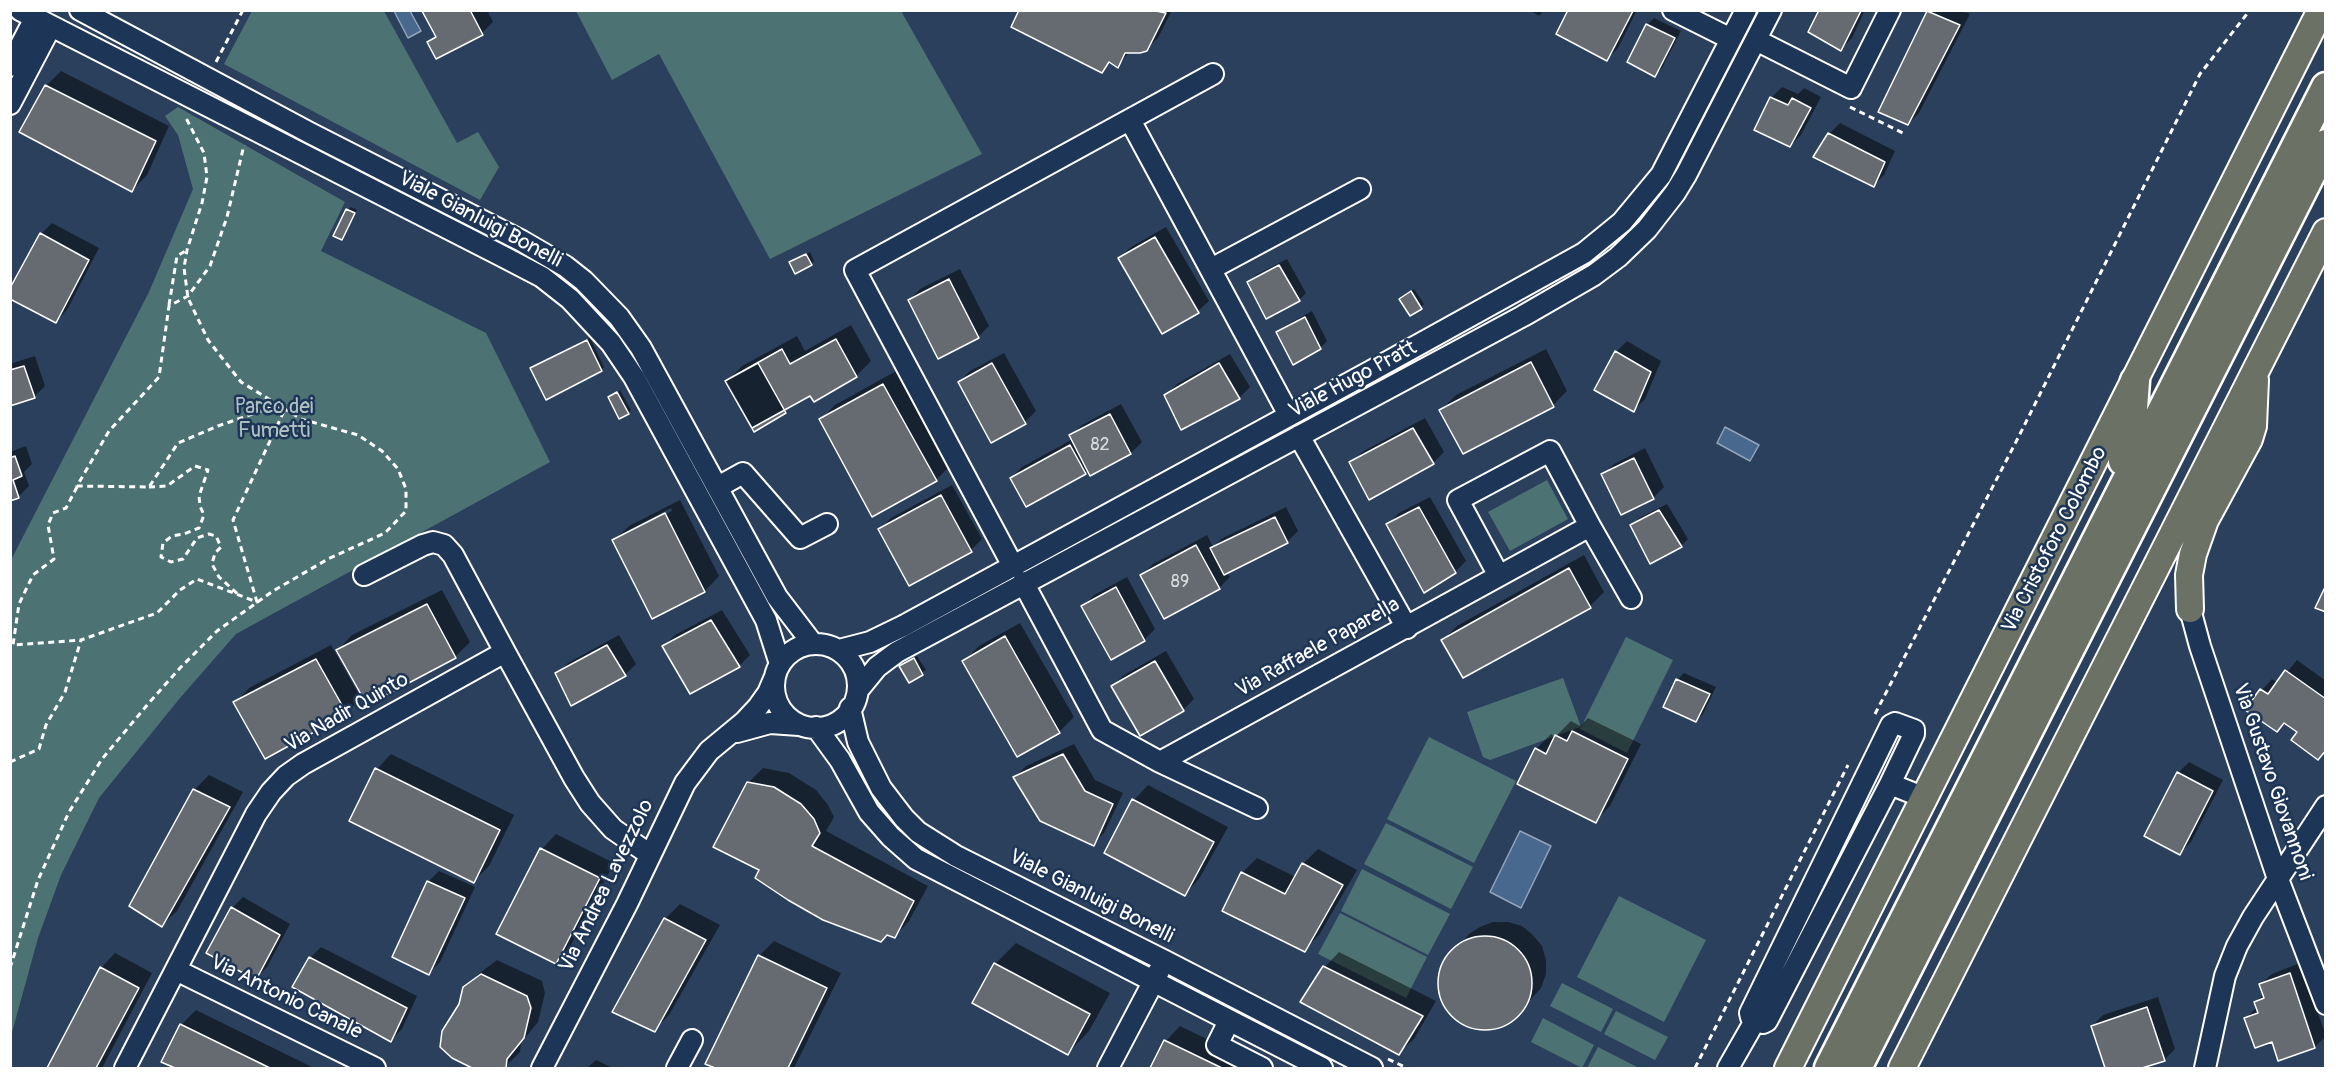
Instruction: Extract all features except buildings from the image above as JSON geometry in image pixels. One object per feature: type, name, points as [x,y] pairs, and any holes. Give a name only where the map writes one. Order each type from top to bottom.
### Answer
[{"type":"highway","name":"Via Cristoforo Colombo","points":[[1829,1068],[2325,87]]},
{"type":"highway","points":[[1857,1068],[2325,144]]},
{"type":"highway","points":[[2053,624],[2128,448],[2135,381]]},
{"type":"main road","points":[[2278,96],[2312,10]]},
{"type":"main road","name":"Via Cristoforo Colombo","points":[[1788,1068],[2321,10]]},
{"type":"main road","points":[[1902,1068],[2323,239]]},
{"type":"main road","points":[[2190,609],[2189,574],[2196,543],[2205,520],[2249,439],[2253,426],[2255,370]]},
{"type":"street","name":"Viale Gianluigi Bonelli","points":[[80,10],[288,122],[522,241],[565,266],[593,289],[633,336],[777,597],[813,644]]},
{"type":"street","points":[[1673,10],[1731,39]]},
{"type":"street","name":"Viale Hugo Pratt","points":[[839,650],[880,637],[1554,271],[1600,241],[1633,210],[1661,175],[1746,10]]},
{"type":"street","name":"Viale Hugo Pratt","points":[[858,689],[871,672],[890,656],[1023,582],[1561,294],[1618,257],[1662,212],[1681,184],[1771,10]]},
{"type":"street","points":[[1756,40],[1851,88],[1890,10]]},
{"type":"street","name":"Viale Gianluigi Bonelli","points":[[35,18],[554,285],[581,309],[611,343],[634,377],[766,620],[777,672]]},
{"type":"street","points":[[10,66],[35,18]]},
{"type":"street","points":[[10,104],[35,18]]},
{"type":"street","points":[[1012,566],[855,270],[1213,74]]},
{"type":"street","points":[[1130,120],[1289,414]]},
{"type":"street","points":[[1211,269],[1360,189]]},
{"type":"street","points":[[1299,436],[1407,628]]},
{"type":"street","points":[[1499,576],[1458,500],[1550,451],[1630,598]]},
{"type":"street","points":[[718,487],[743,473],[800,538],[827,524]]},
{"type":"street","name":"Via Raffaele Paparella","points":[[1160,762],[1590,526]]},
{"type":"street","points":[[364,575],[423,545],[433,542],[444,545],[453,555],[585,795],[613,829],[650,854]]},
{"type":"street","points":[[1023,582],[1102,730],[1160,762],[1257,808]]},
{"type":"street","name":"Via Gustavo Giovannoni","points":[[2190,609],[2200,646],[2278,879],[2325,1004]]},
{"type":"street","points":[[729,734],[770,723],[809,727],[834,722],[850,708],[858,689],[853,663],[839,650],[813,644],[794,650],[777,672],[775,697],[790,719],[809,727],[840,760],[869,812],[909,854],[971,889],[1154,980],[1322,1068]]},
{"type":"street","name":"Via Nadir Quinto","points":[[125,1068],[256,814],[278,784],[310,760],[505,652]]},
{"type":"street","name":"Via Andrea Lavezzolo","points":[[542,1068],[627,904],[691,772],[709,751],[758,707],[768,693],[777,672]]},
{"type":"street","name":"Viale Gianluigi Bonelli","points":[[850,708],[858,742],[881,788],[918,832],[956,856],[1165,960],[1372,1068]]},
{"type":"street","points":[[1895,723],[1914,730],[1890,784],[1767,1021],[1763,1023],[1756,1019],[1751,1017],[1750,1013],[1892,725],[1895,723]]},
{"type":"street","points":[[1890,784],[1925,798]]},
{"type":"street","points":[[2205,1068],[2230,961],[2253,917],[2325,806]]},
{"type":"street","points":[[1108,1068],[1165,960]]},
{"type":"street","name":"Via Antonio Canale","points":[[176,970],[353,1063],[375,1068]]},
{"type":"street","points":[[1728,1068],[1756,1019]]},
{"type":"street","points":[[1230,1021],[1217,1045],[1262,1068]]},
{"type":"street","points":[[677,1068],[692,1040]]},
{"type":"path","points":[[208,62],[215,65],[243,10]]},
{"type":"path","points":[[1874,715],[2019,436],[2200,75],[2250,10]]},
{"type":"path","points":[[1851,88],[1843,104],[1905,134]]},
{"type":"path","points":[[10,968],[38,880],[69,812],[102,759],[180,668],[217,631],[257,602],[328,559],[386,533],[406,511],[406,489],[398,469],[382,451],[358,435],[301,419],[241,382],[208,340],[188,296],[184,268],[207,177],[204,153],[182,113]]},
{"type":"path","points":[[169,306],[188,296],[210,266],[227,217],[248,128]]},
{"type":"path","points":[[10,650],[13,645],[19,604],[33,575],[54,559],[48,525],[53,513],[66,508],[109,431],[159,377],[177,256],[187,250]]},
{"type":"path","points":[[149,487],[178,443],[270,408],[285,409]]},
{"type":"path","points":[[257,602],[233,520],[285,409]]},
{"type":"path","points":[[77,486],[166,486],[195,466],[208,470],[199,496],[204,515],[199,528],[172,536],[163,543],[161,557],[171,562],[183,559],[197,538],[209,534],[216,536],[221,547],[215,553],[212,564],[219,577],[241,597]]},
{"type":"path","points":[[13,645],[81,640],[157,613],[180,590],[197,579],[257,602]]},
{"type":"path","points":[[10,762],[39,749],[46,725],[65,692],[81,640]]},
{"type":"path","points":[[1695,1068],[1852,757]]},
{"type":"green space","points":[[252,11],[384,11],[457,143],[478,132],[499,167],[480,200],[224,64]]},
{"type":"green space","points":[[576,11],[901,11],[982,154],[770,259],[659,54],[612,80]]},
{"type":"green space","name":"Parco dei Fumetti","points":[[178,107],[345,202],[321,251],[486,333],[550,462],[236,634],[180,698],[99,798],[61,875],[38,938],[11,1036],[11,560],[149,292],[193,189],[178,135],[165,116]]},
{"type":"green space","points":[[1547,480],[1568,519],[1510,551],[1488,512]]},
{"type":"green space","points":[[1626,637],[1673,660],[1627,753],[1580,727],[1490,760],[1483,757],[1467,712],[1563,678],[1581,727]]},
{"type":"green space","points":[[1429,737],[1516,781],[1474,863],[1387,819]]},
{"type":"green space","points":[[1386,823],[1473,867],[1451,909],[1364,864]]},
{"type":"green space","points":[[1362,869],[1450,914],[1428,955],[1341,911]]},
{"type":"green space","points":[[1619,896],[1706,940],[1664,1022],[1577,977]]},
{"type":"green space","points":[[1340,913],[1427,957],[1406,998],[1318,954]]},
{"type":"green space","points":[[1562,983],[1613,1009],[1601,1032],[1550,1006]]},
{"type":"green space","points":[[1616,1011],[1668,1037],[1655,1060],[1604,1034]]},
{"type":"green space","points":[[1543,1018],[1594,1045],[1582,1068],[1531,1042]]},
{"type":"green space","points":[[1598,1047],[1639,1068],[1587,1068]]},
{"type":"water","points":[[394,11],[410,11],[421,31],[408,38]]},
{"type":"water","points":[[1725,427],[1759,445],[1750,461],[1717,443]]},
{"type":"water","points":[[1520,831],[1551,846],[1521,908],[1490,892]]}]
